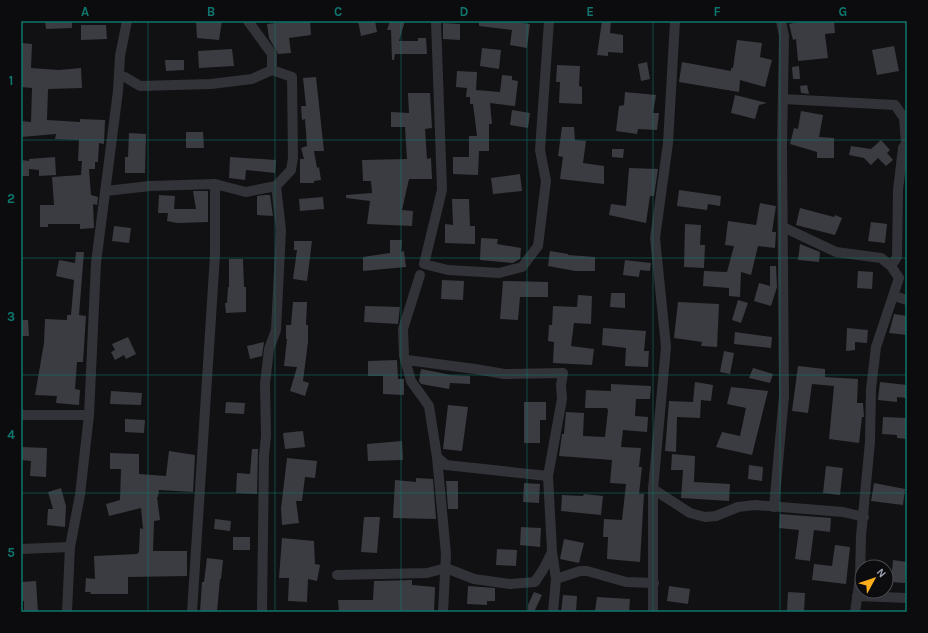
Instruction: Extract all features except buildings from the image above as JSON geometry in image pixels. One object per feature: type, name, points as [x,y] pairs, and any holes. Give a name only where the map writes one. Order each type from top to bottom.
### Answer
[{"type":"street","points":[[67,612],[70,547],[80,495],[89,415],[96,263],[106,191],[120,56],[127,21]]},
{"type":"street","points":[[248,21],[272,54],[272,70]]},
{"type":"street","points":[[436,21],[442,190],[424,264],[448,270],[499,273],[522,267],[538,246],[546,181],[540,150],[549,21]]},
{"type":"street","points":[[653,612],[653,489],[666,347],[658,288],[655,238],[668,143],[675,21]]},
{"type":"street","points":[[774,506],[784,396],[784,36],[781,21]]},
{"type":"street","points":[[106,191],[150,186],[215,184],[246,192],[276,186],[292,170],[292,77],[272,70],[252,79],[211,84],[140,86],[124,77],[119,77]]},
{"type":"street","points":[[783,99],[895,105],[904,118],[906,143],[898,190],[897,257],[891,266]]},
{"type":"street","points":[[192,612],[214,255],[215,184]]},
{"type":"street","points":[[262,612],[264,456],[266,436],[265,384],[269,349],[276,330],[281,230],[276,186]]},
{"type":"street","points":[[783,227],[836,252],[881,258],[891,266],[900,278],[876,347],[871,389],[870,442],[861,559]]},
{"type":"street","points":[[420,275],[403,329],[404,356],[411,380],[429,406],[438,457],[446,568],[442,612]]},
{"type":"street","points":[[894,296],[907,300]]},
{"type":"street","points":[[406,360],[504,374],[563,373],[561,386],[562,399],[548,476],[552,551],[556,579],[552,612]]},
{"type":"street","points":[[21,415],[89,415]]},
{"type":"street","points":[[438,457],[446,465],[548,476]]},
{"type":"street","points":[[653,489],[690,513],[705,517],[716,516],[738,507],[755,505],[843,512],[864,517]]},
{"type":"street","points":[[21,549],[70,547]]},
{"type":"street","points":[[337,575],[427,573],[446,568],[474,579],[522,584],[534,582],[544,568],[552,551]]},
{"type":"street","points":[[556,579],[580,571],[588,571],[626,582],[654,583]]},
{"type":"street","points":[[894,597],[907,598]]},
{"type":"street","points":[[854,612],[856,599]]}]
